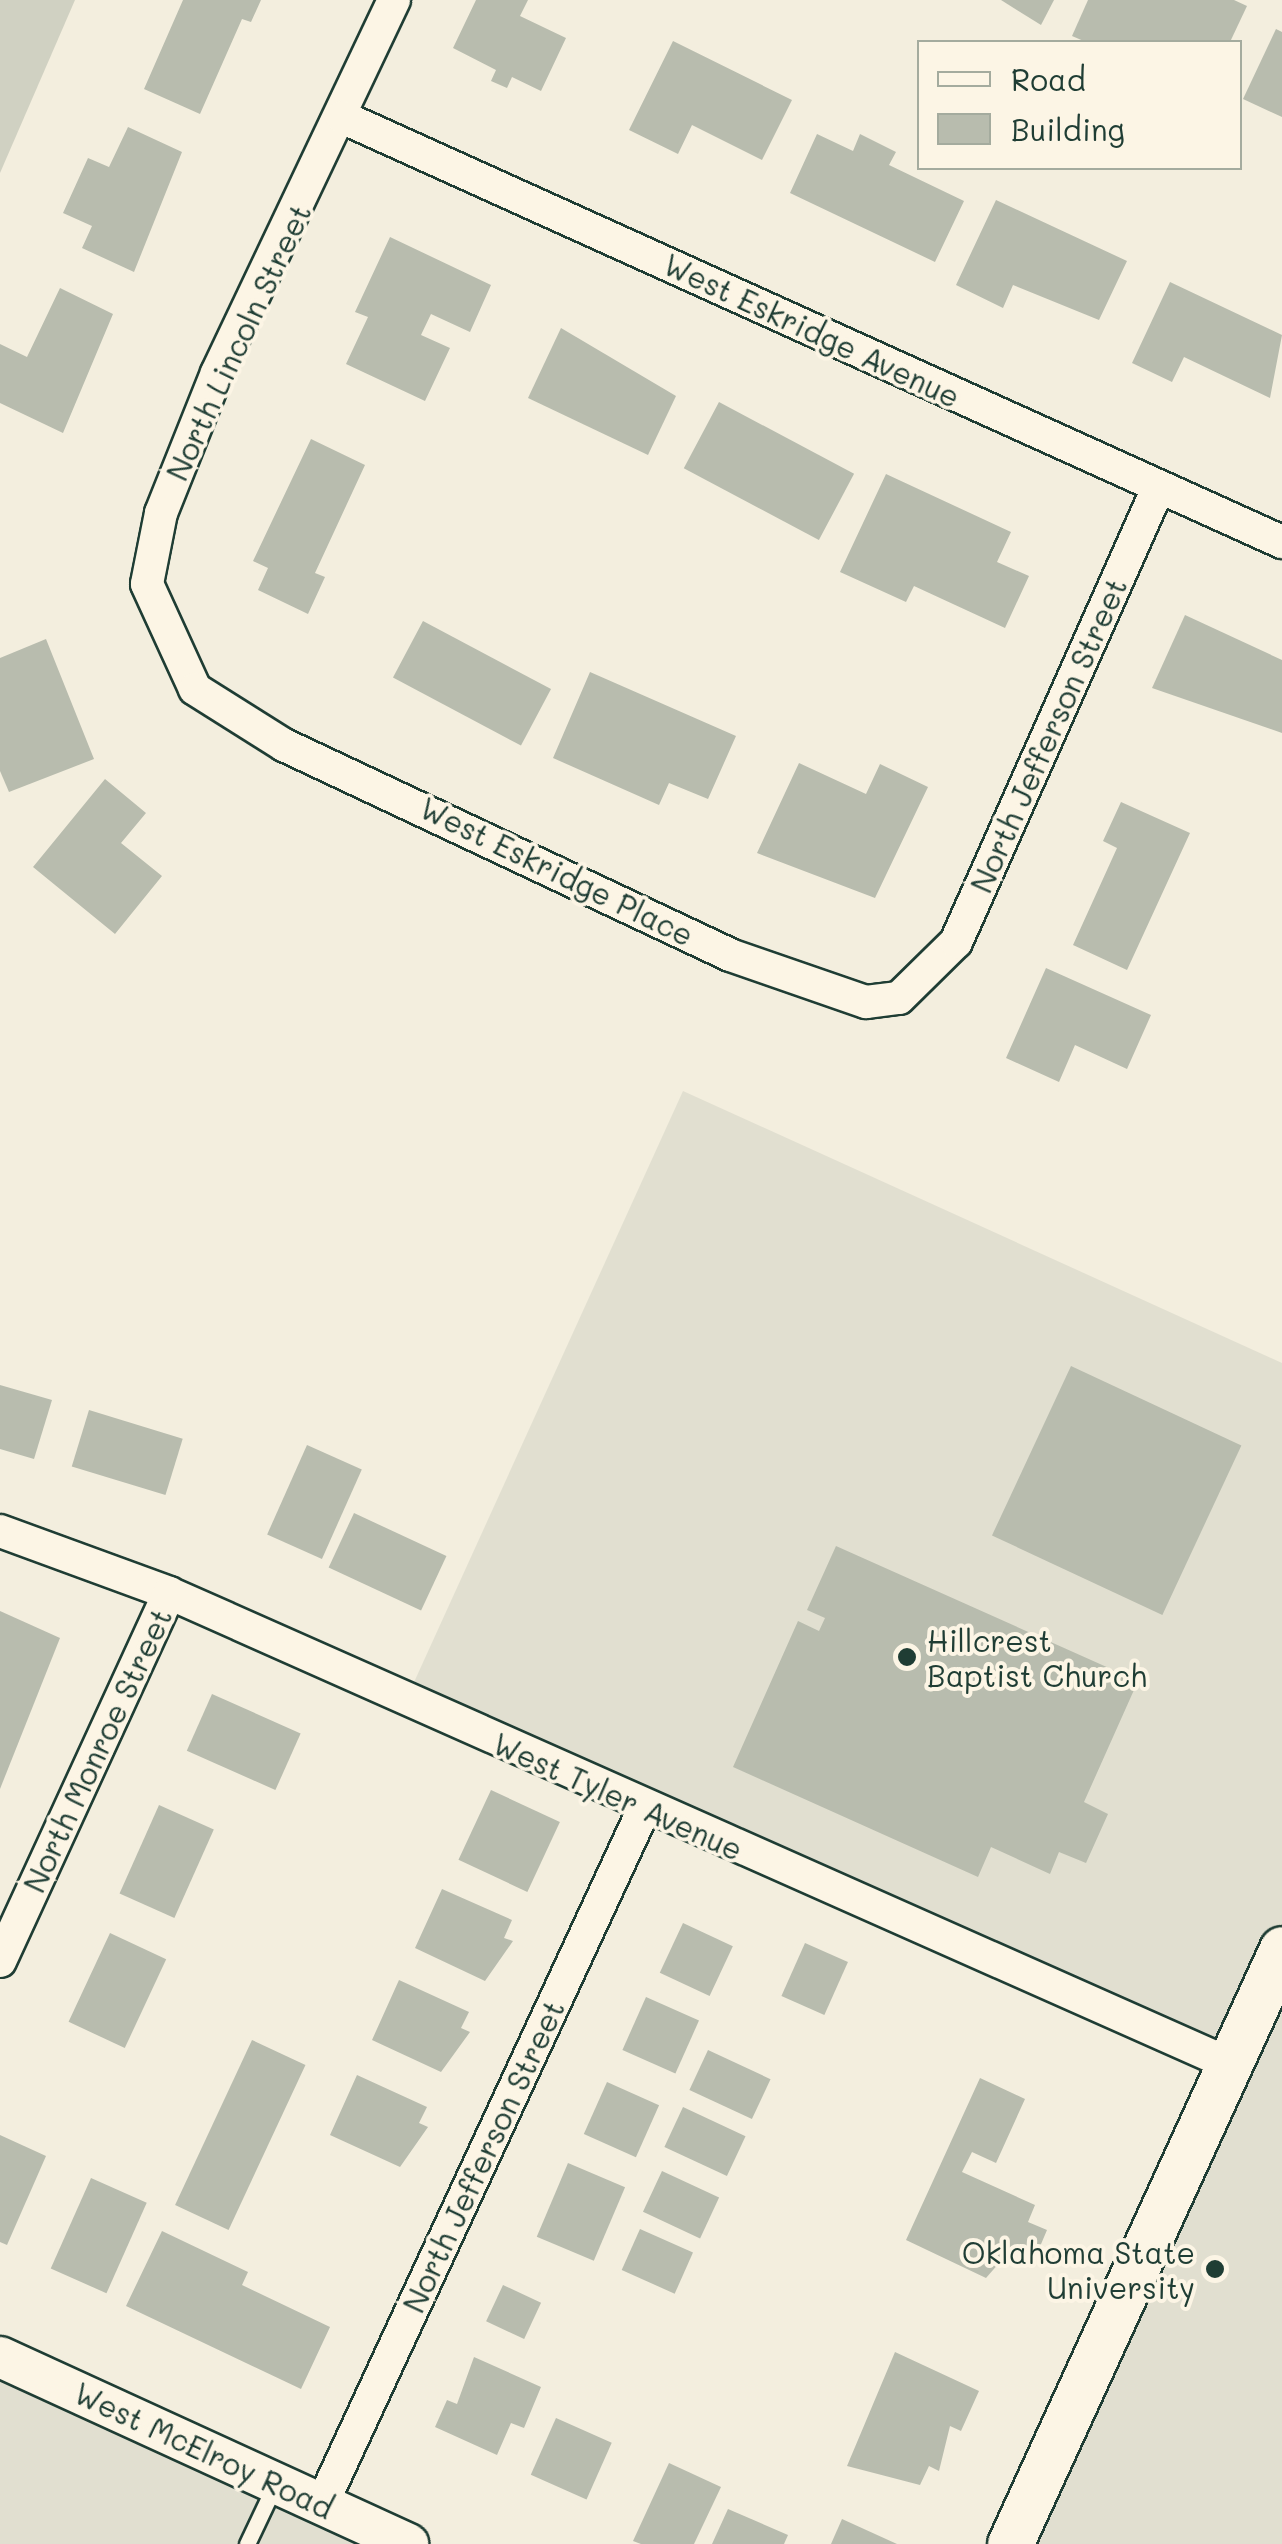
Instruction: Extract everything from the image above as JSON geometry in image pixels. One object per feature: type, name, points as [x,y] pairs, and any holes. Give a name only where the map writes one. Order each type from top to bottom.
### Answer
[{"type":"main road","points":[[1010,2544],[1282,1949]]},
{"type":"street","name":"North Lincoln Street","points":[[195,690],[147,584],[161,513],[217,372],[342,117],[394,0]]},
{"type":"street","name":"West Eskridge Avenue","points":[[342,117],[1282,542]]},
{"type":"street","name":"North Jefferson Street","points":[[927,976],[956,942],[1159,487]]},
{"type":"street","name":"West Eskridge Place","points":[[195,690],[284,745],[730,956],[866,1002],[898,998],[927,976]]},
{"type":"street","name":"West Tyler Avenue","points":[[1,1534],[169,1593],[644,1809],[1230,2064]]},
{"type":"street","name":"North Monroe Street","points":[[0,1961],[169,1593]]},
{"type":"street","name":"North Jefferson Street","points":[[322,2504],[644,1809]]},
{"type":"street","name":"West McElroy Road","points":[[0,2356],[408,2544]]},
{"type":"lane","points":[[247,2544],[276,2483]]},
{"type":"shaded area","points":[[0,0],[75,0],[0,173]]},
{"type":"shaded area","name":"Hillcrest Baptist Church","points":[[683,1091],[1282,1363],[1282,1943],[1228,2062],[410,1691]]},
{"type":"shaded area","name":"Oklahoma State University","points":[[1282,1993],[1282,2544],[1016,2544]]},
{"type":"shaded area","points":[[0,2357],[401,2544],[0,2544]]},
{"type":"building","points":[[183,0],[261,0],[251,22],[242,19],[200,114],[144,89]]},
{"type":"building","points":[[476,0],[528,0],[520,16],[566,38],[541,91],[512,77],[507,88],[491,81],[496,70],[453,48]]},
{"type":"building","points":[[1001,0],[1054,0],[1041,25]]},
{"type":"building","points":[[1088,0],[1234,0],[1247,6],[1231,40],[1081,40],[1072,36]]},
{"type":"building","points":[[1276,29],[1282,32],[1282,117],[1243,99]]},
{"type":"building","points":[[673,41],[792,100],[762,160],[692,125],[678,154],[629,130]]},
{"type":"building","points":[[128,127],[182,152],[134,272],[82,248],[92,226],[63,213],[88,158],[109,167]]},
{"type":"building","points":[[817,134],[853,151],[860,134],[896,152],[889,165],[964,201],[935,262],[790,193]]},
{"type":"building","points":[[996,200],[1127,261],[1099,320],[1013,285],[1003,308],[956,285]]},
{"type":"building","points":[[390,237],[491,285],[470,332],[431,314],[421,335],[450,348],[425,401],[346,364],[368,317],[355,312]]},
{"type":"building","points":[[1170,282],[1282,335],[1270,398],[1184,357],[1172,382],[1132,363]]},
{"type":"building","points":[[60,288],[113,314],[63,433],[0,403],[0,344],[27,357]]},
{"type":"building","points":[[561,328],[676,396],[648,455],[528,398]]},
{"type":"building","points":[[719,402],[854,474],[819,540],[684,468]]},
{"type":"building","points":[[311,439],[365,465],[315,573],[325,577],[308,614],[258,590],[268,568],[253,561]]},
{"type":"building","points":[[886,474],[1011,532],[997,562],[1029,576],[1005,628],[914,586],[906,602],[840,572]]},
{"type":"building","points":[[1185,615],[1282,660],[1282,733],[1152,688]]},
{"type":"building","points":[[423,621],[551,689],[521,746],[393,678]]},
{"type":"building","points":[[46,639],[94,759],[9,792],[0,771],[0,658]]},
{"type":"building","points":[[590,672],[736,736],[708,799],[669,783],[659,805],[553,758]]},
{"type":"building","points":[[799,763],[866,794],[880,764],[928,787],[875,898],[757,853]]},
{"type":"building","points":[[105,779],[146,813],[121,843],[162,876],[115,934],[33,867]]},
{"type":"building","points":[[1121,802],[1190,833],[1127,970],[1073,945],[1117,848],[1103,841]]},
{"type":"building","points":[[1046,968],[1151,1015],[1127,1069],[1075,1045],[1059,1082],[1006,1058]]},
{"type":"building","points":[[1071,1366],[1241,1445],[1162,1615],[992,1535]]},
{"type":"building","points":[[0,1385],[52,1400],[34,1459],[0,1449]]},
{"type":"building","points":[[89,1410],[183,1439],[165,1495],[72,1466]]},
{"type":"building","points":[[307,1445],[362,1469],[322,1559],[267,1535]]},
{"type":"building","points":[[354,1513],[446,1556],[421,1610],[329,1567]]},
{"type":"building","points":[[836,1546],[1138,1681],[1084,1802],[1108,1814],[1086,1863],[1059,1852],[1050,1874],[991,1847],[978,1877],[733,1767],[798,1621],[819,1631],[825,1618],[807,1610]]},
{"type":"building","points":[[0,1611],[60,1638],[0,1789]]},
{"type":"building","points":[[212,1694],[301,1733],[275,1790],[187,1751]]},
{"type":"building","points":[[491,1790],[560,1822],[527,1892],[458,1860]]},
{"type":"building","points":[[159,1805],[214,1829],[174,1918],[120,1894]]},
{"type":"building","points":[[442,1889],[512,1920],[504,1938],[513,1941],[485,1981],[415,1948]]},
{"type":"building","points":[[683,1923],[733,1946],[710,1996],[660,1973]]},
{"type":"building","points":[[110,1933],[166,1959],[125,2048],[69,2022]]},
{"type":"building","points":[[805,1943],[848,1962],[824,2015],[781,1996]]},
{"type":"building","points":[[399,1980],[469,2012],[461,2028],[470,2032],[441,2072],[372,2040]]},
{"type":"building","points":[[646,1997],[699,2021],[675,2074],[622,2050]]},
{"type":"building","points":[[252,2040],[305,2065],[229,2230],[175,2205]]},
{"type":"building","points":[[708,2050],[771,2079],[752,2119],[689,2090]]},
{"type":"building","points":[[357,2075],[427,2107],[419,2123],[428,2127],[400,2167],[330,2135]]},
{"type":"building","points":[[980,2078],[1025,2099],[996,2163],[972,2152],[962,2172],[1035,2205],[1028,2222],[1047,2230],[1036,2256],[1014,2246],[986,2278],[906,2240]]},
{"type":"building","points":[[607,2082],[659,2105],[636,2157],[584,2134]]},
{"type":"building","points":[[683,2107],[746,2136],[727,2176],[664,2147]]},
{"type":"building","points":[[0,2135],[46,2156],[7,2245],[0,2242]]},
{"type":"building","points":[[568,2163],[625,2187],[594,2261],[537,2237]]},
{"type":"building","points":[[662,2171],[719,2198],[700,2238],[643,2212]]},
{"type":"building","points":[[91,2178],[147,2203],[106,2293],[51,2268]]},
{"type":"building","points":[[640,2229],[693,2253],[675,2294],[622,2270]]},
{"type":"building","points":[[162,2231],[248,2272],[242,2285],[330,2327],[301,2389],[126,2306]]},
{"type":"building","points":[[503,2285],[541,2303],[524,2339],[486,2321]]},
{"type":"building","points":[[895,2352],[979,2391],[961,2431],[950,2426],[939,2471],[929,2466],[920,2485],[847,2466]]},
{"type":"building","points":[[474,2357],[541,2387],[524,2428],[511,2423],[497,2455],[435,2427],[447,2400],[457,2404]]},
{"type":"building","points":[[556,2418],[612,2443],[587,2499],[531,2475]]},
{"type":"building","points":[[669,2463],[721,2487],[694,2544],[633,2541]]},
{"type":"building","points":[[728,2509],[788,2535],[784,2544],[712,2544]]},
{"type":"building","points":[[842,2519],[897,2544],[831,2544]]},
{"type":"place","name":"Hillcrest Baptist Church","points":[[907,1657]]},
{"type":"place","name":"Oklahoma State University","points":[[1215,2269]]}]
